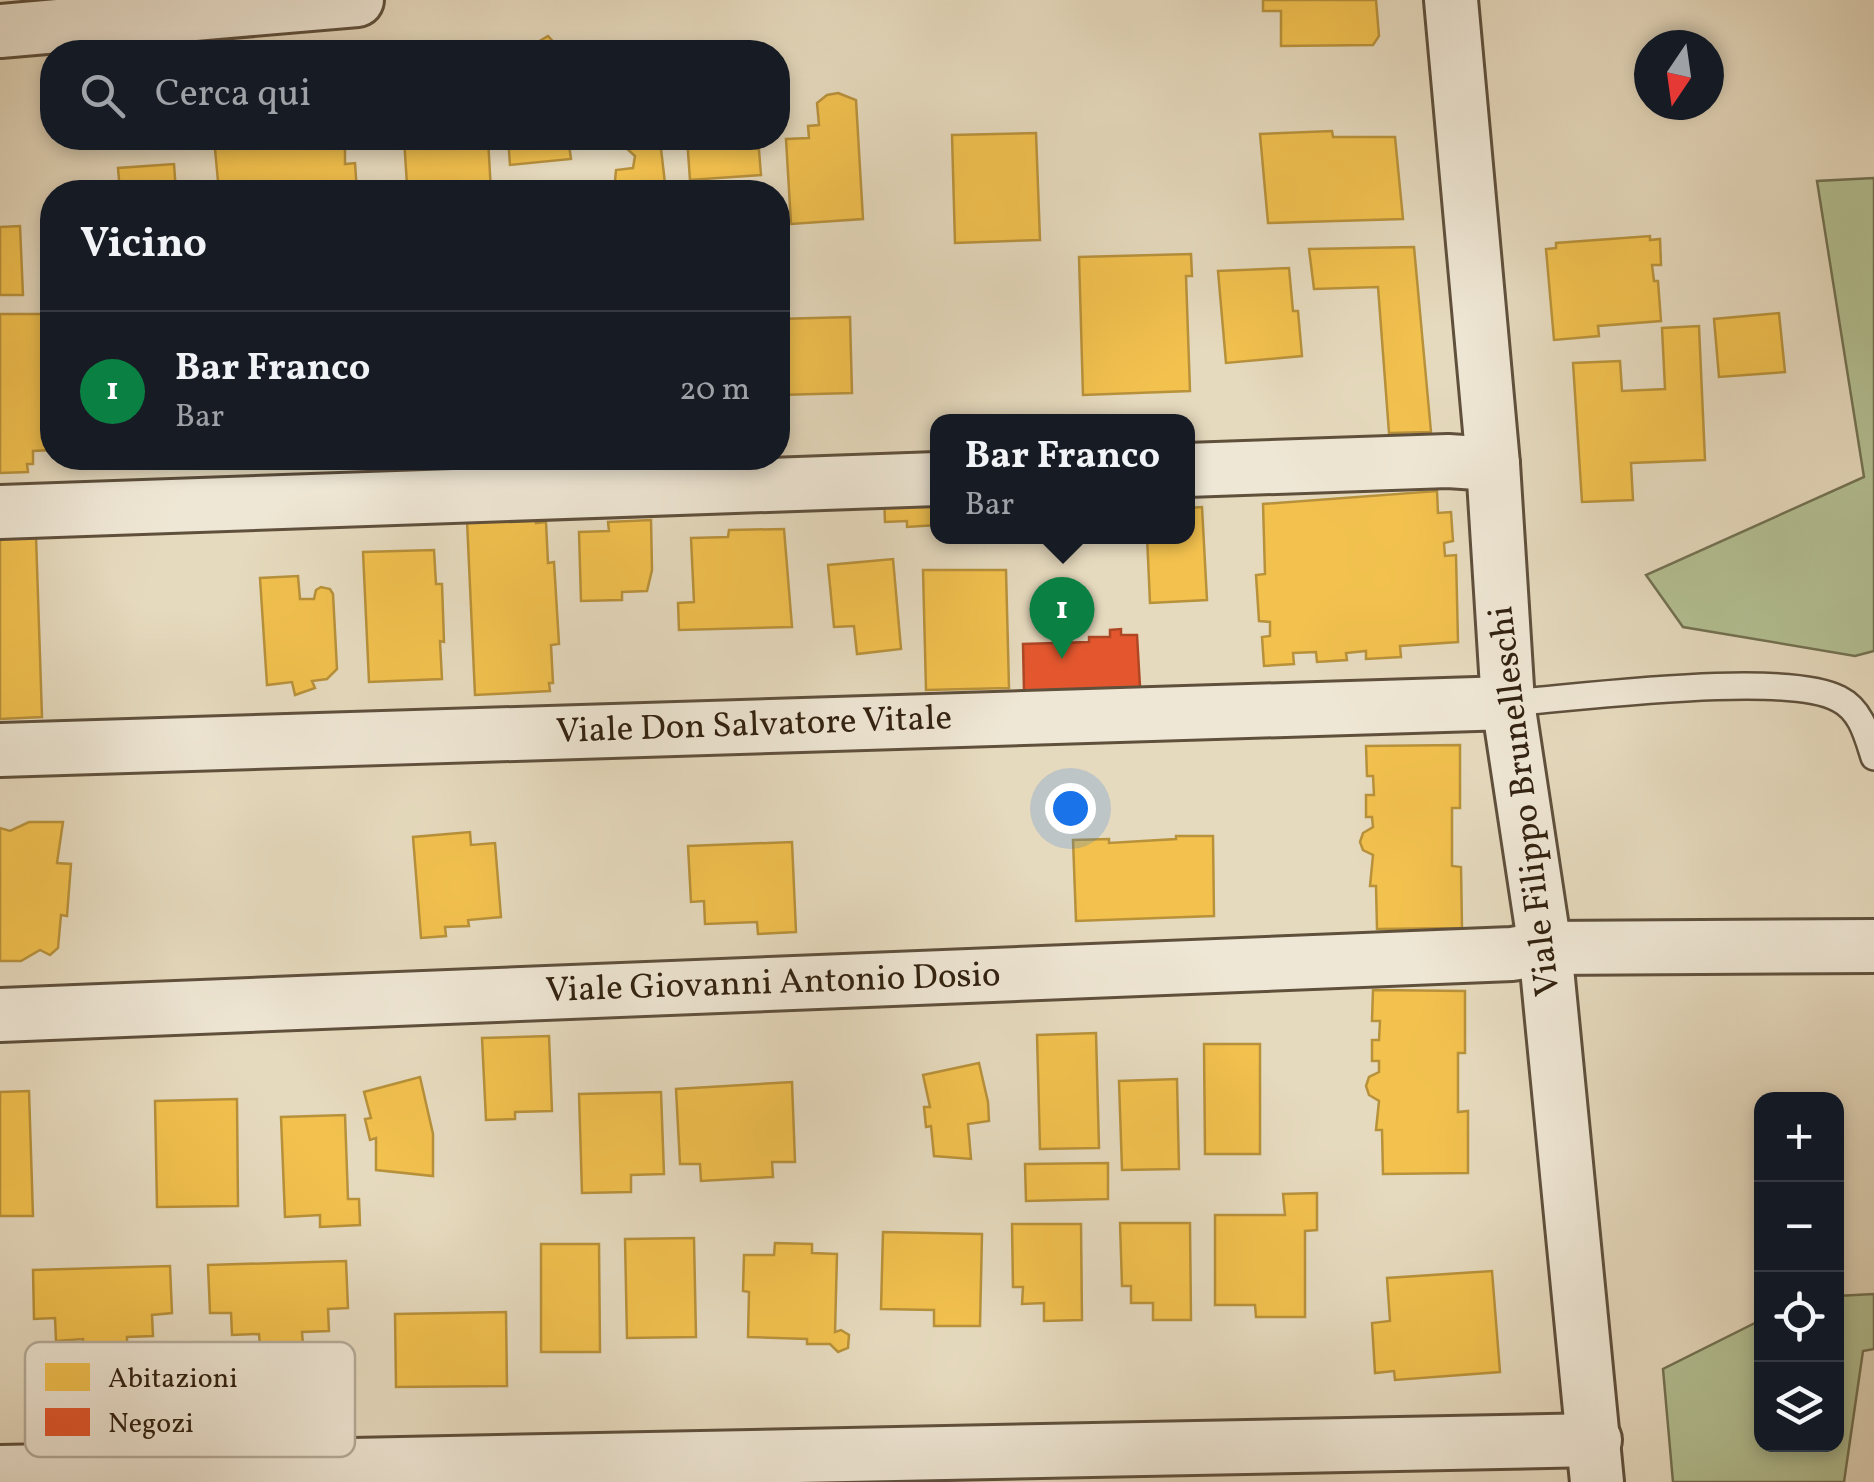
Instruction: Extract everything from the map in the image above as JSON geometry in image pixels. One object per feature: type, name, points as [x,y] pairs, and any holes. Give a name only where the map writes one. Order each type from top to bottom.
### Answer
[{"type":"street","points":[[0,30],[357,0]]},
{"type":"street","name":"Viale Filippo Brunelleschi","points":[[1452,0],[1493,464],[1508,703],[1545,948],[1596,1461]]},
{"type":"street","points":[[1195,470],[1448,461],[1493,464]]},
{"type":"street","points":[[0,512],[930,479]]},
{"type":"street","name":"Viale Don Salvatore Vitale","points":[[0,750],[1508,703]]},
{"type":"street","name":"Viale Giovanni Antonio Dosio","points":[[0,1015],[1512,954],[1545,948],[1874,946]]},
{"type":"street","points":[[0,1472],[1596,1461]]},
{"type":"lane","points":[[1508,703],[1738,686],[1820,690],[1844,700],[1864,724],[1874,757]]},
{"type":"green space","points":[[1874,178],[1874,651],[1855,656],[1683,627],[1646,575],[1864,477],[1817,181]]},
{"type":"green space","points":[[1874,1294],[1874,1349],[1863,1351],[1844,1482],[1673,1482],[1663,1369],[1754,1324],[1754,1452],[1844,1452],[1844,1296]]},
{"type":"building: Abitazioni","points":[[1263,0],[1376,0],[1379,36],[1373,45],[1281,46],[1281,11],[1263,11]]},
{"type":"building: Abitazioni","points":[[838,93],[856,100],[863,219],[791,224],[787,150],[790,150],[790,139],[809,138],[808,126],[819,125],[817,103]]},
{"type":"building: Abitazioni","points":[[1332,131],[1333,137],[1395,137],[1403,219],[1268,223],[1260,134]]},
{"type":"building: Abitazioni","points":[[1036,133],[1040,240],[955,243],[952,135]]},
{"type":"building: Abitazioni","points":[[215,150],[345,150],[345,164],[355,163],[356,180],[218,180]]},
{"type":"building: Abitazioni","points":[[405,150],[489,150],[490,180],[407,180]]},
{"type":"building: Abitazioni","points":[[509,150],[570,150],[571,159],[510,165]]},
{"type":"building: Abitazioni","points":[[628,150],[661,150],[665,180],[615,180],[616,170],[633,168],[635,156]]},
{"type":"building: Abitazioni","points":[[688,150],[759,150],[761,175],[690,180]]},
{"type":"building: Abitazioni","points":[[174,164],[175,180],[119,180],[118,168]]},
{"type":"building: Abitazioni","points":[[20,226],[23,295],[0,295],[0,227]]},
{"type":"building: Abitazioni","points":[[1650,236],[1650,240],[1660,239],[1661,265],[1652,265],[1654,281],[1658,281],[1661,321],[1598,326],[1599,336],[1554,340],[1546,249],[1556,248],[1556,243]]},
{"type":"building: Abitazioni","points":[[1414,247],[1431,432],[1389,433],[1378,287],[1314,289],[1309,249]]},
{"type":"building: Abitazioni","points":[[1191,254],[1192,276],[1186,276],[1190,391],[1083,395],[1079,257]]},
{"type":"building: Abitazioni","points":[[1289,268],[1302,356],[1226,363],[1218,271]]},
{"type":"building: Abitazioni","points":[[1779,313],[1785,372],[1719,377],[1714,319]]},
{"type":"building: Abitazioni","points":[[0,314],[40,314],[40,451],[33,451],[33,464],[27,464],[28,472],[0,473]]},
{"type":"building: Abitazioni","points":[[850,317],[852,393],[790,395],[790,319]]},
{"type":"building: Abitazioni","points":[[1699,326],[1705,460],[1631,463],[1633,500],[1582,502],[1573,363],[1620,361],[1622,391],[1665,389],[1662,328]]},
{"type":"building: Abitazioni","points":[[1437,491],[1438,513],[1451,512],[1453,541],[1444,543],[1445,556],[1456,555],[1458,642],[1400,646],[1401,657],[1366,659],[1366,651],[1346,653],[1347,660],[1317,662],[1316,652],[1293,653],[1294,664],[1264,666],[1262,637],[1270,636],[1270,622],[1259,621],[1256,575],[1265,574],[1263,504]]},
{"type":"building: Abitazioni","points":[[930,492],[930,525],[907,527],[907,521],[885,522],[884,496]]},
{"type":"building: Abitazioni","points":[[1195,507],[1202,507],[1207,600],[1150,603],[1147,544],[1195,544]]},
{"type":"building: Abitazioni","points":[[536,518],[536,523],[546,522],[548,563],[554,562],[559,644],[551,645],[553,683],[549,683],[550,691],[475,695],[467,521]]},
{"type":"building: Abitazioni","points":[[651,520],[652,570],[647,591],[622,592],[622,600],[581,601],[579,532],[609,531],[608,522]]},
{"type":"building: Abitazioni","points":[[784,529],[792,627],[679,630],[678,603],[694,602],[691,538],[728,537],[729,530]]},
{"type":"building: Abitazioni","points":[[36,536],[42,717],[0,719],[0,537]]},
{"type":"building: Abitazioni","points":[[434,550],[436,584],[442,584],[442,679],[369,682],[363,552]]},
{"type":"building: Abitazioni","points":[[893,559],[901,649],[857,654],[854,626],[834,627],[828,565]]},
{"type":"building: Abitazioni","points":[[923,570],[1006,570],[1009,688],[926,690]]},
{"type":"building: Abitazioni","points":[[298,576],[300,599],[314,599],[321,587],[333,594],[337,669],[327,679],[312,681],[315,688],[295,695],[292,682],[267,685],[260,578]]},
{"type":"building: Abitazioni","points":[[1460,745],[1460,808],[1452,808],[1452,866],[1461,867],[1462,928],[1377,929],[1376,886],[1370,886],[1373,855],[1363,850],[1360,842],[1363,833],[1373,827],[1372,817],[1366,817],[1366,795],[1374,795],[1373,776],[1367,776],[1366,746]]},
{"type":"building: Abitazioni","points":[[29,822],[63,822],[57,863],[71,864],[67,916],[61,915],[58,948],[50,955],[40,950],[21,961],[0,961],[0,828],[10,831]]},
{"type":"building: Abitazioni","points":[[470,832],[471,845],[495,843],[501,917],[468,920],[469,926],[445,927],[446,936],[421,938],[413,837]]},
{"type":"building: Abitazioni","points":[[1213,836],[1214,916],[1076,921],[1073,840],[1109,839],[1109,843]]},
{"type":"building: Abitazioni","points":[[792,842],[796,932],[758,934],[757,922],[705,924],[704,901],[691,902],[688,846]]},
{"type":"building: Abitazioni","points":[[1373,990],[1465,991],[1465,1053],[1458,1053],[1458,1112],[1468,1111],[1468,1173],[1383,1174],[1382,1130],[1376,1130],[1379,1101],[1369,1095],[1366,1086],[1369,1077],[1379,1072],[1379,1061],[1372,1061],[1372,1040],[1379,1040],[1380,1021],[1372,1021]]},
{"type":"building: Abitazioni","points":[[1096,1033],[1099,1148],[1040,1149],[1037,1035]]},
{"type":"building: Abitazioni","points":[[549,1036],[552,1111],[515,1112],[515,1119],[486,1120],[482,1038]]},
{"type":"building: Abitazioni","points":[[1204,1044],[1260,1044],[1260,1154],[1205,1154]]},
{"type":"building: Abitazioni","points":[[979,1063],[989,1121],[968,1124],[971,1159],[934,1156],[931,1126],[926,1127],[924,1107],[930,1107],[923,1075]]},
{"type":"building: Abitazioni","points":[[420,1077],[433,1134],[433,1176],[376,1170],[376,1138],[370,1140],[365,1119],[371,1118],[364,1092]]},
{"type":"building: Abitazioni","points":[[1177,1079],[1179,1169],[1122,1170],[1119,1081]]},
{"type":"building: Abitazioni","points":[[792,1082],[795,1162],[772,1162],[773,1177],[701,1181],[700,1164],[680,1164],[676,1089]]},
{"type":"building: Abitazioni","points":[[29,1091],[33,1216],[0,1216],[0,1092]]},
{"type":"building: Abitazioni","points":[[661,1092],[664,1174],[631,1175],[631,1192],[582,1193],[579,1094]]},
{"type":"building: Abitazioni","points":[[237,1099],[238,1206],[157,1207],[155,1101]]},
{"type":"building: Abitazioni","points":[[345,1115],[348,1199],[359,1199],[360,1225],[320,1227],[320,1215],[285,1217],[281,1117]]},
{"type":"building: Abitazioni","points":[[1108,1163],[1108,1199],[1026,1201],[1025,1164]]},
{"type":"building: Abitazioni","points":[[1317,1193],[1317,1230],[1305,1231],[1305,1317],[1256,1317],[1255,1305],[1215,1305],[1215,1215],[1285,1215],[1283,1194]]},
{"type":"building: Abitazioni","points":[[1120,1223],[1190,1223],[1191,1320],[1153,1320],[1153,1303],[1131,1303],[1131,1286],[1122,1286]]},
{"type":"building: Abitazioni","points":[[1012,1224],[1081,1224],[1082,1320],[1044,1321],[1044,1303],[1022,1304],[1023,1287],[1013,1287]]},
{"type":"building: Abitazioni","points":[[883,1232],[982,1234],[980,1326],[934,1326],[934,1310],[881,1309]]},
{"type":"building: Abitazioni","points":[[694,1238],[696,1337],[627,1338],[625,1239]]},
{"type":"building: Abitazioni","points":[[775,1243],[812,1244],[812,1253],[837,1254],[835,1332],[841,1330],[849,1335],[848,1348],[838,1352],[830,1344],[807,1344],[807,1339],[748,1337],[749,1292],[743,1291],[744,1255],[774,1255]]},
{"type":"building: Abitazioni","points":[[541,1244],[599,1244],[600,1352],[541,1352]]},
{"type":"building: Abitazioni","points":[[346,1261],[348,1308],[328,1309],[329,1331],[302,1332],[303,1342],[260,1342],[259,1334],[232,1335],[231,1313],[210,1313],[208,1265]]},
{"type":"building: Abitazioni","points":[[170,1266],[172,1313],[152,1315],[153,1336],[127,1337],[127,1342],[56,1341],[55,1318],[34,1319],[33,1270]]},
{"type":"building: Abitazioni","points":[[1492,1271],[1500,1372],[1395,1380],[1394,1371],[1375,1373],[1372,1323],[1390,1321],[1387,1278]]},
{"type":"building: Abitazioni","points":[[506,1312],[507,1386],[396,1387],[395,1314]]},
{"type":"building: Negozi","points":[[1121,629],[1121,635],[1137,635],[1140,687],[1024,691],[1023,644],[1089,642],[1089,637],[1110,637],[1110,630]]},
{"type":"place","name":"Bar Franco","points":[[1062,659]]}]
